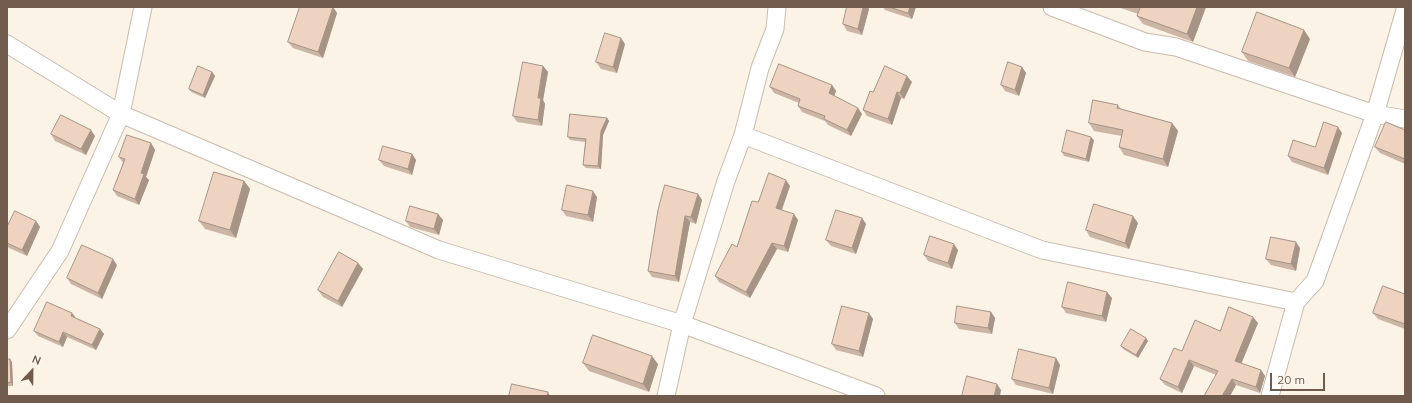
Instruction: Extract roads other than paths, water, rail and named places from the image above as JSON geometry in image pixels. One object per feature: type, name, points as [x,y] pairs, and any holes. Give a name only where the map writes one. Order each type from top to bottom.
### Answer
[{"type":"street","points":[[7,330],[60,251],[121,114],[143,7]]},
{"type":"street","points":[[666,396],[682,324],[726,181],[743,135],[760,68],[775,29],[777,7]]},
{"type":"street","points":[[1052,7],[1145,42],[1176,47],[1375,114],[1405,119]]},
{"type":"street","points":[[1270,396],[1296,302],[1315,282],[1375,114],[1405,10]]},
{"type":"street","points":[[7,44],[121,114],[439,250],[682,324],[876,396]]},
{"type":"street","points":[[743,135],[1042,250],[1296,302]]}]
